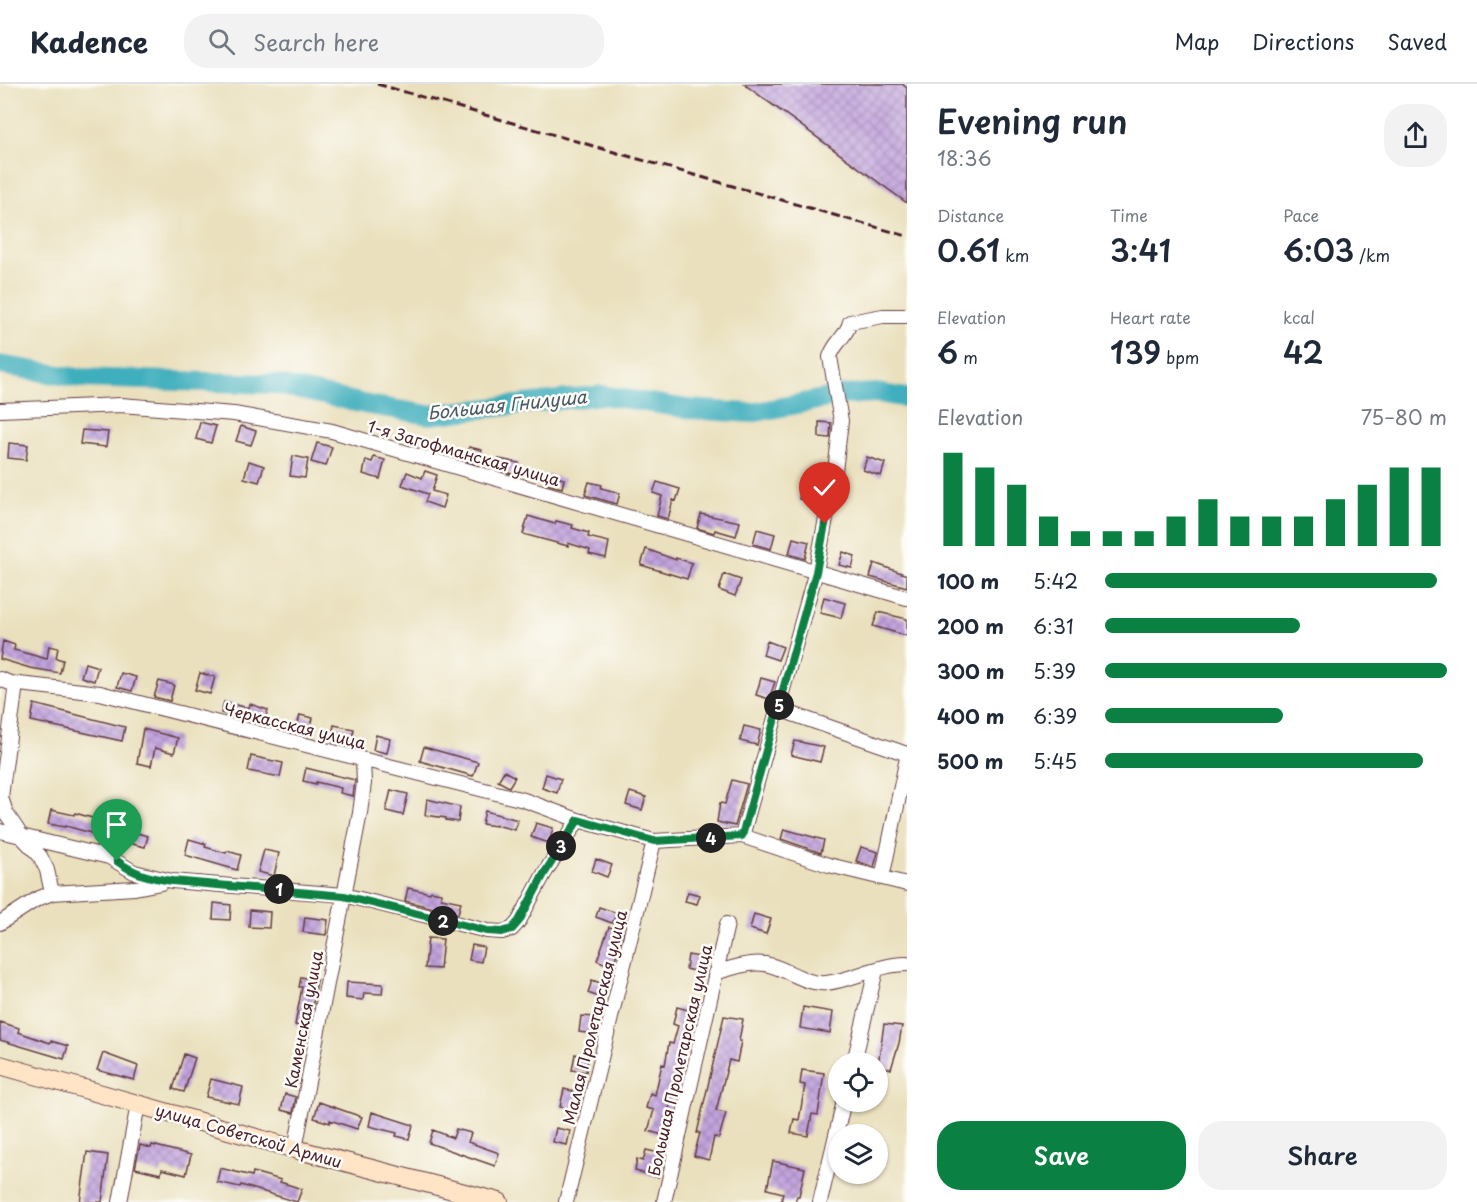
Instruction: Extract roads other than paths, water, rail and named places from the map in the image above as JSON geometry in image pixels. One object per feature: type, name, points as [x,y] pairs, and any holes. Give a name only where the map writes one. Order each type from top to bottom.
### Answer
[{"type":"main road","name":"улица Советской Армии","points":[[0,1065],[295,1149],[498,1202]]},
{"type":"street","points":[[907,316],[883,316],[850,322],[848,330],[833,347],[830,357],[841,422],[840,437],[816,572],[742,836],[829,865],[907,884]]},
{"type":"street","name":"1-я Загофманская улица","points":[[0,411],[121,405],[234,414],[332,431],[907,598]]},
{"type":"street","name":"Черкасская улица","points":[[0,679],[16,684],[100,693],[524,800],[578,820],[654,841],[742,836]]},
{"type":"street","points":[[16,684],[1,797],[6,813],[22,837],[40,856],[47,870],[52,892]]},
{"type":"street","points":[[778,709],[907,753]]},
{"type":"street","points":[[882,878],[907,758]]},
{"type":"street","name":"Каменская улица","points":[[295,1149],[364,783],[363,760]]},
{"type":"street","points":[[0,831],[109,857],[134,872],[172,881],[344,896],[487,931],[502,932],[512,929],[519,921],[544,874],[578,820]]},
{"type":"street","name":"Малая Пролетарская улица","points":[[566,1202],[654,841]]},
{"type":"street","points":[[0,923],[52,892],[135,888],[172,881]]},
{"type":"street","name":"Большая Пролетарская улица","points":[[664,1202],[727,924]]},
{"type":"street","points":[[715,974],[746,964],[766,964],[809,980],[825,983],[907,964]]},
{"type":"street","points":[[856,1052],[876,970]]},
{"type":"street","points":[[120,1202],[138,1104]]},
{"type":"street","points":[[820,1202],[841,1112]]},
{"type":"waterway","name":"Большая Гнилуша","points":[[0,365],[78,378],[274,384],[369,405],[429,415],[602,395],[688,409],[751,413],[843,395],[877,393],[907,398]]},
{"type":"railway","points":[[377,84],[907,236]]}]
